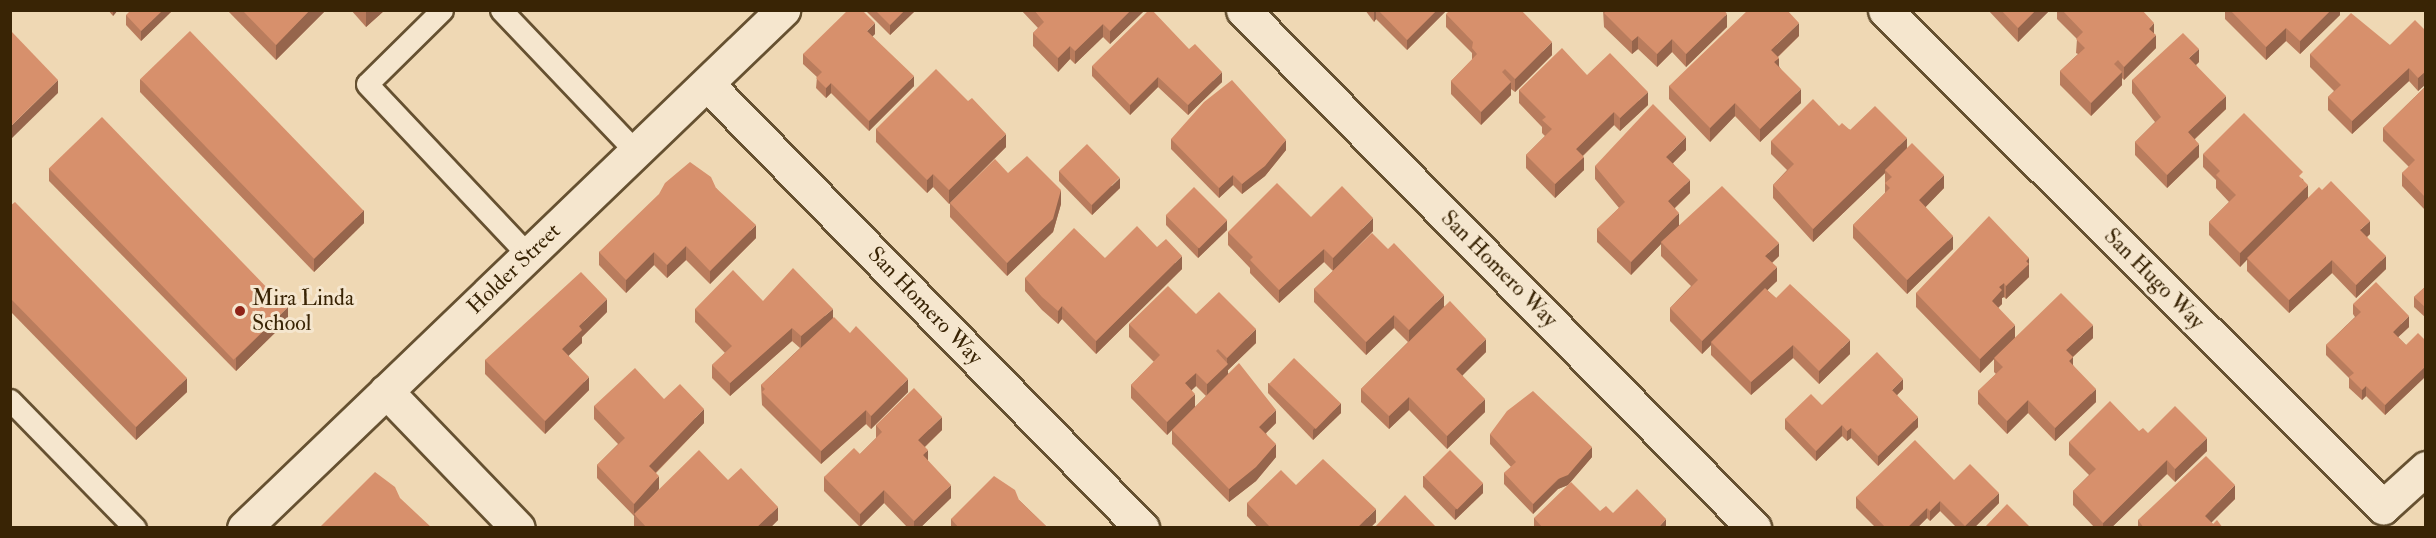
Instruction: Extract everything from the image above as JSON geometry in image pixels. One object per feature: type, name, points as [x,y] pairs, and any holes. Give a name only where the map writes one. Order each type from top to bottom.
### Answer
[{"type":"street","name":"Holder Street","points":[[244,528],[783,10]]},
{"type":"street","name":"San Homero Way","points":[[1243,10],[1754,528]]},
{"type":"street","name":"San Hugo Way","points":[[1885,10],[2383,507],[2426,468]]},
{"type":"street","name":"San Homero Way","points":[[707,84],[1142,528]]},
{"type":"street","points":[[386,391],[518,528]]},
{"type":"lane","points":[[442,10],[367,84],[528,255]]},
{"type":"lane","points":[[501,10],[636,152]]},
{"type":"lane","points":[[10,400],[135,528]]},
{"type":"building","points":[[131,10],[163,10],[141,31],[126,15]]},
{"type":"building","points":[[242,10],[310,10],[276,45]]},
{"type":"building","points":[[848,10],[862,10],[875,23],[867,31],[914,76],[869,121],[831,83],[826,88],[816,78],[822,72],[803,54]]},
{"type":"building","points":[[875,10],[905,10],[890,25]]},
{"type":"building","points":[[1034,10],[1131,10],[1110,31],[1103,24],[1075,51],[1070,46],[1058,58],[1033,33],[1044,22]]},
{"type":"building","points":[[1149,10],[1152,10],[1189,49],[1195,44],[1222,72],[1188,105],[1158,77],[1130,105],[1092,66]]},
{"type":"building","points":[[1378,10],[1437,10],[1407,40]]},
{"type":"building","points":[[1450,10],[1521,10],[1552,42],[1515,79],[1505,69],[1502,72],[1511,82],[1481,112],[1451,81],[1477,54],[1472,48],[1473,42],[1446,14]]},
{"type":"building","points":[[1607,10],[1724,10],[1727,14],[1686,54],[1672,39],[1657,54],[1638,36],[1632,41],[1604,13]]},
{"type":"building","points":[[1748,10],[1787,10],[1799,23],[1771,50],[1779,58],[1774,62],[1801,89],[1760,129],[1735,103],[1710,128],[1669,86]]},
{"type":"building","points":[[2001,10],[2036,10],[2018,28]]},
{"type":"building","points":[[2062,10],[2142,10],[2154,23],[2149,29],[2156,35],[2124,67],[2118,60],[2114,64],[2122,72],[2091,103],[2060,71],[2085,48],[2076,39],[2083,32]]},
{"type":"building","points":[[2230,10],[2331,10],[2300,41],[2286,28],[2266,47]]},
{"type":"building","points":[[2351,13],[2390,45],[2415,20],[2426,31],[2426,71],[2418,78],[2409,68],[2352,121],[2328,97],[2341,85],[2310,54]]},
{"type":"building","points":[[10,31],[58,80],[10,127]]},
{"type":"building","points":[[190,31],[364,211],[314,259],[140,79]]},
{"type":"building","points":[[2183,33],[2199,49],[2189,58],[2226,96],[2188,132],[2199,144],[2167,175],[2135,142],[2161,117],[2132,80]]},
{"type":"building","points":[[1562,48],[1587,75],[1610,53],[1648,92],[1620,118],[1614,112],[1576,149],[1584,157],[1555,184],[1526,155],[1552,129],[1542,120],[1546,117],[1519,90]]},
{"type":"building","points":[[936,69],[968,101],[972,98],[1006,134],[949,190],[933,174],[927,180],[876,129]]},
{"type":"building","points":[[1232,80],[1286,140],[1265,166],[1242,184],[1233,175],[1219,188],[1171,139],[1204,102]]},
{"type":"building","points":[[2426,86],[2425,197],[2402,173],[2415,160],[2383,128]]},
{"type":"building","points":[[1813,99],[1839,126],[1842,123],[1850,130],[1875,106],[1907,138],[1813,229],[1773,185],[1794,164],[1771,141]]},
{"type":"building","points":[[1653,104],[1686,137],[1666,157],[1690,180],[1668,201],[1679,213],[1631,262],[1597,229],[1625,202],[1595,166]]},
{"type":"building","points":[[2244,113],[2303,172],[2299,176],[2308,185],[2240,253],[2209,222],[2236,195],[2216,175],[2220,171],[2203,154]]},
{"type":"building","points":[[102,117],[287,308],[234,360],[49,168]]},
{"type":"building","points":[[1912,143],[1944,175],[1919,200],[1953,236],[1907,280],[1853,225],[1890,188],[1885,183],[1892,177],[1885,170]]},
{"type":"building","points":[[1087,144],[1120,178],[1092,205],[1059,171]]},
{"type":"building","points":[[1027,156],[1061,190],[1053,219],[1007,263],[950,203],[995,159],[1008,173]]},
{"type":"building","points":[[690,162],[711,177],[716,188],[756,225],[710,271],[686,246],[667,265],[654,252],[626,280],[599,252],[659,194],[665,183]]},
{"type":"building","points":[[2331,181],[2370,221],[2360,230],[2386,256],[2356,285],[2332,260],[2289,300],[2247,258],[2319,187],[2322,190]]},
{"type":"building","points":[[1277,183],[1311,217],[1342,186],[1373,218],[1333,258],[1324,249],[1279,290],[1250,260],[1253,257],[1228,232]]},
{"type":"building","points":[[1722,186],[1779,243],[1765,256],[1777,267],[1702,341],[1670,308],[1698,280],[1661,242]]},
{"type":"building","points":[[1194,187],[1227,220],[1199,249],[1166,215]]},
{"type":"building","points":[[15,202],[187,378],[136,427],[10,298],[10,206]]},
{"type":"building","points":[[1989,216],[2029,258],[2026,261],[2029,264],[2006,286],[2004,283],[1999,287],[2002,290],[1992,301],[2015,325],[1980,359],[1916,293]]},
{"type":"building","points":[[1137,226],[1157,247],[1166,239],[1182,256],[1096,341],[1062,306],[1058,311],[1025,278],[1074,228],[1105,258]]},
{"type":"building","points":[[1372,233],[1388,249],[1394,243],[1444,295],[1409,330],[1394,315],[1366,342],[1314,289]]},
{"type":"building","points":[[793,268],[833,309],[801,336],[792,328],[730,383],[712,365],[732,346],[695,309],[733,270],[763,301]]},
{"type":"building","points":[[581,272],[607,299],[579,326],[582,330],[562,349],[589,377],[545,421],[485,360]]},
{"type":"building","points":[[2376,282],[2409,316],[2393,332],[2406,345],[2418,333],[2426,341],[2426,360],[2424,361],[2426,366],[2385,405],[2366,386],[2362,390],[2349,377],[2354,373],[2326,345],[2361,312],[2353,304]]},
{"type":"building","points":[[1790,284],[1850,340],[1819,371],[1793,345],[1751,382],[1711,342],[1765,288],[1776,298]]},
{"type":"building","points":[[1168,286],[1196,314],[1219,292],[1256,329],[1227,358],[1218,349],[1216,351],[1228,364],[1207,384],[1196,373],[1185,383],[1195,394],[1167,422],[1131,385],[1160,355],[1129,324]]},
{"type":"building","points":[[2426,286],[2426,308],[2414,297]]},
{"type":"building","points":[[2061,293],[2093,325],[2066,350],[2073,357],[2069,361],[2096,389],[2055,428],[2028,400],[2007,421],[1978,391],[2003,367],[1994,358]]},
{"type":"building","points":[[1450,301],[1486,339],[1456,369],[1485,399],[1447,436],[1409,397],[1389,416],[1361,389]]},
{"type":"building","points":[[834,317],[850,333],[856,326],[908,379],[871,416],[866,410],[821,451],[762,392],[765,389],[761,385]]},
{"type":"building","points":[[1877,352],[1903,379],[1892,390],[1918,417],[1878,456],[1851,428],[1847,431],[1842,425],[1816,451],[1785,419],[1811,394],[1822,405]]},
{"type":"building","points":[[1294,358],[1341,403],[1316,429],[1269,384]]},
{"type":"building","points":[[1239,363],[1276,410],[1259,427],[1276,444],[1256,467],[1229,489],[1172,430]]},
{"type":"building","points":[[635,368],[664,399],[680,384],[704,409],[649,466],[659,476],[634,504],[597,465],[625,438],[594,406]]},
{"type":"building","points":[[914,388],[942,417],[918,440],[928,450],[923,455],[951,485],[914,521],[884,490],[860,514],[824,477],[854,448],[860,454],[882,432],[876,425]]},
{"type":"building","points":[[1533,391],[1592,447],[1568,475],[1558,479],[1533,504],[1504,473],[1516,462],[1490,434],[1507,411]]},
{"type":"building","points":[[2110,401],[2139,431],[2143,428],[2148,433],[2175,406],[2207,438],[2175,469],[2167,460],[2103,523],[2073,491],[2096,469],[2069,442]]},
{"type":"building","points":[[1915,440],[1954,480],[1970,464],[1999,493],[1965,526],[1940,501],[1930,511],[1927,508],[1907,528],[1886,528],[1856,497]]},
{"type":"building","points":[[699,450],[728,480],[741,468],[778,507],[756,528],[647,528],[634,514]]},
{"type":"building","points":[[1450,450],[1483,483],[1457,509],[1424,476]]},
{"type":"building","points":[[2206,456],[2235,485],[2205,516],[2213,524],[2217,520],[2223,528],[2144,528],[2138,520]]},
{"type":"building","points":[[1323,459],[1376,509],[1357,528],[1280,528],[1279,526],[1271,528],[1247,503],[1281,470],[1296,485]]},
{"type":"building","points":[[375,472],[395,487],[400,498],[432,528],[319,528]]},
{"type":"building","points":[[994,476],[1015,490],[1019,500],[1048,528],[959,528],[951,519]]},
{"type":"building","points":[[1571,482],[1600,511],[1606,506],[1613,513],[1637,489],[1666,519],[1658,528],[1543,528],[1534,518]]},
{"type":"building","points":[[1405,495],[1437,528],[1374,528]]},
{"type":"building","points":[[2007,504],[2031,528],[1984,528]]},
{"type":"place","name":"Mira Linda School","points":[[240,311]]}]
